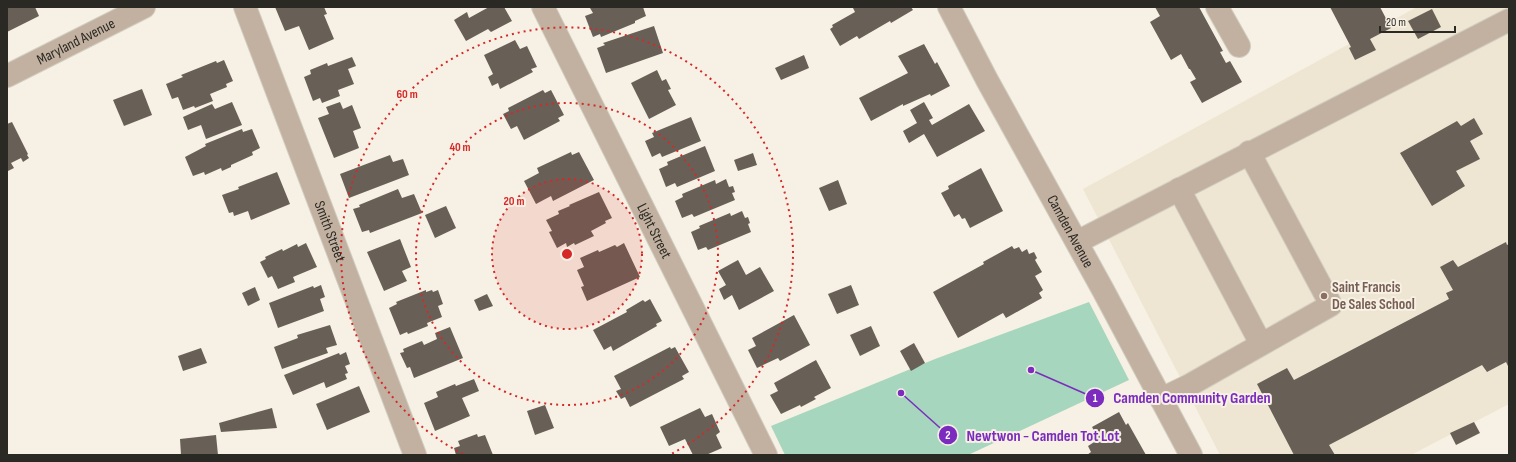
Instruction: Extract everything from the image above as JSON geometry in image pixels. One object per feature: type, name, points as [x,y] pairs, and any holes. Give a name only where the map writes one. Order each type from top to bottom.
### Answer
[{"type":"street","name":"Maryland Avenue","points":[[7,76],[144,7]]},
{"type":"street","name":"Smith Street","points":[[245,7],[415,455]]},
{"type":"street","name":"Light Street","points":[[543,7],[766,455]]},
{"type":"street","name":"Camden Avenue","points":[[949,7],[987,80],[1077,242],[1191,455]]},
{"type":"street","points":[[1217,7],[1239,46]]},
{"type":"street","points":[[1077,242],[1249,152],[1509,20]]},
{"type":"street","points":[[1161,399],[1188,386],[1331,305],[1249,152]]},
{"type":"street","points":[[1179,189],[1261,344]]},
{"type":"shaded area","name":"Saint Francis De Sales School","points":[[1417,7],[1509,7],[1509,404],[1411,455],[1220,455],[1083,189]]},
{"type":"green space","points":[[1089,302],[1129,380],[968,455],[785,455],[771,426],[935,359]]},
{"type":"building","points":[[7,7],[35,7],[39,16],[7,32]]},
{"type":"building","points":[[275,7],[324,7],[327,14],[324,15],[334,39],[309,50],[299,26],[285,31]]},
{"type":"building","points":[[489,7],[504,7],[512,21],[491,32],[488,29],[466,41],[454,20],[467,12],[469,18]]},
{"type":"building","points":[[643,7],[646,16],[635,21],[635,23],[601,37],[600,34],[593,37],[585,16],[593,13],[590,8]]},
{"type":"building","points":[[911,7],[913,10],[859,39],[857,36],[840,46],[830,29],[833,27],[832,25],[855,12],[853,8]]},
{"type":"building","points":[[1155,7],[1199,7],[1223,51],[1220,52],[1226,63],[1230,61],[1242,82],[1202,103],[1190,82],[1196,79],[1181,54],[1171,60],[1150,22],[1160,16]]},
{"type":"building","points":[[1330,7],[1380,7],[1391,28],[1370,39],[1376,50],[1355,60],[1349,48],[1351,47]]},
{"type":"building","points":[[1432,9],[1441,27],[1418,39],[1408,21]]},
{"type":"building","points":[[654,26],[663,53],[606,73],[597,48],[605,45],[603,43]]},
{"type":"building","points":[[515,40],[520,49],[527,46],[537,67],[531,69],[533,72],[500,89],[498,83],[492,86],[488,77],[493,74],[484,55]]},
{"type":"building","points":[[924,44],[935,64],[937,62],[950,86],[931,96],[930,94],[903,106],[903,104],[871,121],[859,98],[908,73],[898,56]]},
{"type":"building","points":[[804,55],[809,68],[781,80],[775,68]]},
{"type":"building","points":[[352,57],[356,66],[348,69],[354,84],[338,90],[340,96],[322,103],[320,98],[313,101],[304,77],[311,74],[310,70],[327,63],[328,66]]},
{"type":"building","points":[[224,60],[233,81],[226,84],[227,87],[210,94],[213,101],[195,108],[194,106],[183,110],[178,97],[172,99],[166,84],[183,77],[181,75],[216,61],[217,63]]},
{"type":"building","points":[[657,70],[662,81],[666,79],[671,89],[668,90],[676,105],[649,119],[631,83]]},
{"type":"building","points":[[142,89],[152,115],[124,126],[113,100]]},
{"type":"building","points":[[543,90],[545,93],[551,90],[564,115],[558,118],[560,121],[524,140],[517,126],[511,129],[503,114],[509,111],[508,108]]},
{"type":"building","points":[[232,102],[242,125],[206,139],[201,125],[188,130],[183,117],[212,104],[215,109]]},
{"type":"building","points":[[340,102],[343,109],[352,105],[361,128],[353,131],[359,148],[334,158],[318,118],[329,114],[326,107]]},
{"type":"building","points":[[924,102],[933,118],[929,120],[932,125],[969,104],[985,131],[937,157],[924,134],[909,143],[903,131],[917,123],[910,110]]},
{"type":"building","points":[[691,117],[701,141],[662,157],[660,153],[652,157],[645,141],[654,137],[652,133]]},
{"type":"building","points":[[1474,118],[1483,134],[1470,141],[1480,159],[1456,171],[1465,186],[1432,206],[1400,153],[1457,121],[1461,126]]},
{"type":"building","points":[[12,122],[29,158],[23,162],[21,158],[11,163],[14,168],[8,171],[7,124]]},
{"type":"building","points":[[242,129],[243,132],[252,129],[260,148],[252,152],[253,155],[231,165],[231,167],[222,171],[221,168],[205,175],[204,172],[193,176],[185,157],[206,146],[205,144]]},
{"type":"building","points":[[705,146],[715,171],[677,187],[675,183],[666,187],[659,169],[668,165],[667,162]]},
{"type":"building","points":[[571,152],[572,155],[579,152],[594,180],[553,201],[551,196],[536,204],[524,181],[539,173],[537,168]]},
{"type":"building","points":[[753,153],[757,165],[738,171],[734,160]]},
{"type":"building","points":[[390,155],[393,162],[403,159],[409,175],[349,198],[340,174]]},
{"type":"building","points":[[981,168],[1003,211],[970,228],[965,218],[962,219],[959,214],[954,217],[941,193],[949,189],[948,186]]},
{"type":"building","points":[[277,172],[290,204],[251,220],[248,211],[234,216],[233,212],[229,213],[222,195],[239,189],[238,187]]},
{"type":"building","points":[[726,179],[729,187],[733,186],[735,192],[732,193],[735,200],[694,217],[692,214],[682,218],[675,201],[683,197],[682,194],[715,180],[716,184]]},
{"type":"building","points":[[838,180],[847,204],[829,211],[819,188]]},
{"type":"building","points":[[398,189],[402,198],[414,194],[422,213],[370,233],[369,230],[362,232],[353,209],[360,207],[359,205]]},
{"type":"building","points":[[599,192],[612,218],[591,231],[594,236],[575,245],[574,243],[567,247],[566,243],[557,248],[549,232],[552,231],[546,220],[559,214],[558,211],[570,206],[569,205]]},
{"type":"building","points":[[446,206],[456,228],[435,238],[425,215]]},
{"type":"building","points":[[742,211],[745,218],[748,217],[750,223],[748,224],[751,232],[708,250],[706,247],[698,250],[691,232],[700,228],[699,226],[730,213],[731,216]]},
{"type":"building","points":[[400,239],[411,267],[402,271],[407,281],[384,291],[367,252]]},
{"type":"building","points":[[1506,242],[1507,245],[1509,244],[1509,368],[1506,362],[1487,372],[1482,365],[1329,445],[1335,455],[1294,455],[1257,384],[1287,368],[1294,380],[1449,299],[1446,293],[1453,290],[1440,267],[1453,260],[1458,267]]},
{"type":"building","points":[[306,243],[317,267],[293,277],[295,282],[278,289],[272,276],[268,278],[260,262],[266,259],[265,257],[282,249],[283,251],[297,244],[298,247]]},
{"type":"building","points":[[624,243],[640,277],[587,301],[581,287],[584,286],[577,270],[584,267],[580,258],[598,250],[599,252],[615,245],[617,247]]},
{"type":"building","points":[[1012,246],[1014,249],[1019,247],[1022,252],[1027,249],[1029,254],[1034,252],[1037,258],[1035,260],[1042,272],[1035,276],[1043,290],[1039,293],[1042,298],[1006,318],[1003,313],[958,338],[933,292],[984,264],[983,262]]},
{"type":"building","points":[[738,260],[746,275],[760,267],[774,291],[739,310],[732,295],[724,300],[719,289],[726,285],[718,271]]},
{"type":"building","points":[[321,285],[325,297],[320,299],[324,311],[278,328],[269,303],[313,286],[314,288]]},
{"type":"building","points":[[851,285],[859,305],[837,314],[828,294]]},
{"type":"building","points":[[255,287],[260,300],[248,306],[242,293]]},
{"type":"building","points":[[426,290],[426,292],[432,290],[433,292],[438,290],[443,304],[438,306],[442,317],[427,323],[428,326],[408,334],[407,332],[400,335],[389,308],[397,304],[396,302]]},
{"type":"building","points":[[487,294],[493,306],[479,311],[474,300]]},
{"type":"building","points":[[650,299],[662,321],[656,324],[657,326],[613,351],[611,346],[604,350],[593,330],[627,312],[626,310],[643,300],[645,302]]},
{"type":"building","points":[[794,315],[810,345],[780,361],[778,358],[757,368],[748,350],[756,346],[752,338]]},
{"type":"building","points":[[330,325],[337,345],[326,348],[328,353],[282,369],[274,347],[298,338],[297,335]]},
{"type":"building","points":[[871,326],[880,346],[860,356],[850,335]]},
{"type":"building","points":[[450,327],[463,358],[414,378],[410,367],[407,368],[400,353],[404,352],[403,349],[422,341],[424,345],[437,339],[435,333]]},
{"type":"building","points":[[914,343],[925,363],[911,371],[900,351]]},
{"type":"building","points":[[670,347],[671,349],[675,347],[689,372],[682,376],[684,379],[630,407],[625,397],[621,399],[616,391],[621,389],[614,376]]},
{"type":"building","points":[[201,348],[207,363],[183,371],[178,356]]},
{"type":"building","points":[[346,352],[350,364],[345,366],[348,373],[345,374],[347,379],[326,388],[324,382],[293,395],[284,375],[339,353],[340,355]]},
{"type":"building","points":[[816,360],[831,388],[814,397],[816,399],[801,407],[800,405],[781,414],[770,395],[778,391],[774,383]]},
{"type":"building","points":[[474,379],[479,391],[462,398],[470,416],[435,431],[424,403],[438,397],[436,392],[455,384],[456,386]]},
{"type":"building","points":[[359,386],[370,412],[327,430],[316,404]]},
{"type":"building","points":[[545,405],[554,428],[535,435],[527,411]]},
{"type":"building","points":[[272,408],[277,428],[221,432],[219,423]]},
{"type":"building","points":[[700,408],[705,417],[712,414],[720,432],[716,435],[722,448],[706,455],[693,455],[685,439],[669,446],[660,427]]},
{"type":"building","points":[[1119,412],[1126,425],[1128,423],[1146,455],[1087,455],[1091,452],[1088,446],[1099,439],[1092,427]]},
{"type":"building","points":[[1474,422],[1480,433],[1456,445],[1450,433]]},
{"type":"building","points":[[477,434],[478,437],[485,435],[493,455],[456,455],[454,448],[460,446],[458,441]]},
{"type":"building","points":[[216,435],[218,455],[181,455],[180,439]]},
{"type":"place","name":"Saint Francis De Sales School","points":[[1324,296]]},
{"type":"place","name":"Camden Community Garden","points":[[1031,370]]},
{"type":"place","name":"Newtwon - Camden Tot Lot","points":[[901,393]]}]
